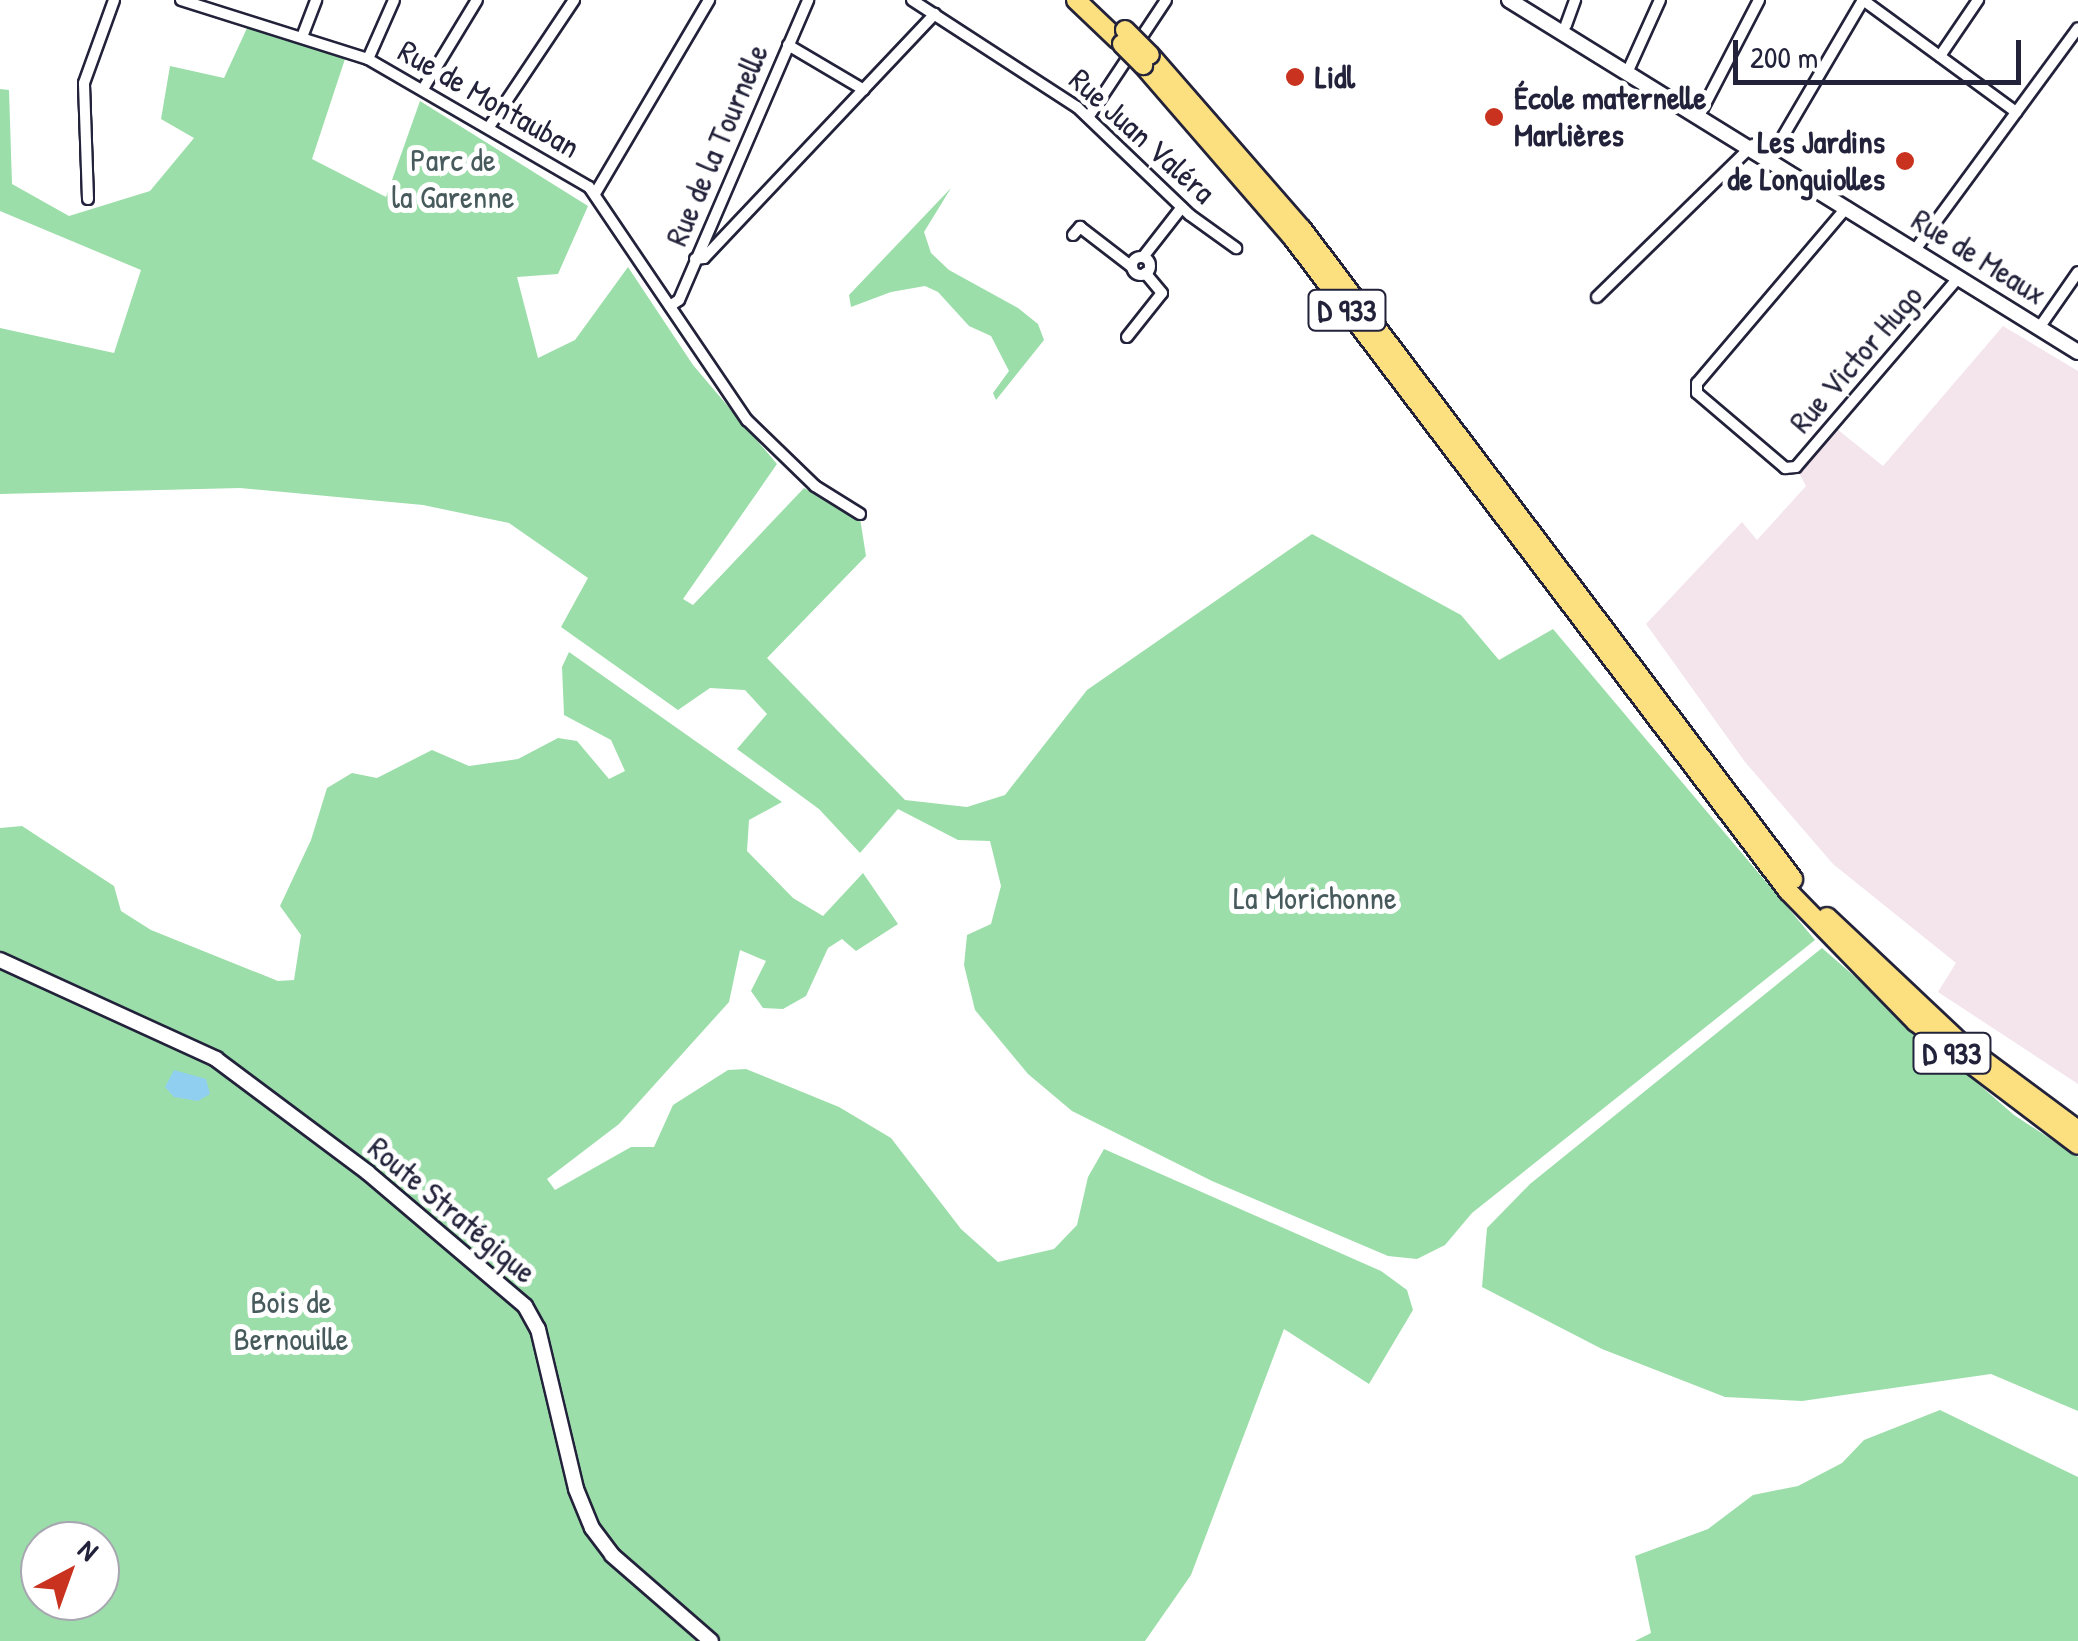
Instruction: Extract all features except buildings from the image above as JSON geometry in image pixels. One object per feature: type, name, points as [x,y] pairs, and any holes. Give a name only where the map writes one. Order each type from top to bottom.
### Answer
[{"type":"highway","name":"D 933","points":[[1076,0],[1122,35]]},
{"type":"highway","name":"D 933","points":[[1094,0],[1277,218],[1714,802],[1822,922],[1956,1056],[2078,1145]]},
{"type":"highway","name":"D 933","points":[[1843,944],[1962,1044],[2078,1130]]},
{"type":"street","points":[[88,199],[84,83],[114,0]]},
{"type":"street","name":"Rue de Montauban","points":[[181,0],[368,59],[596,192],[747,420],[815,486],[860,514]]},
{"type":"street","points":[[302,37],[316,0]]},
{"type":"street","points":[[368,59],[394,0]]},
{"type":"street","points":[[423,89],[477,0]]},
{"type":"street","points":[[489,127],[574,0]]},
{"type":"street","points":[[596,192],[709,0]]},
{"type":"street","name":"Rue de la Tournelle","points":[[670,306],[679,300],[808,0]]},
{"type":"street","name":"Rue Juan Valéra","points":[[912,0],[1089,116],[1182,207],[1236,248]]},
{"type":"street","points":[[1089,116],[1166,0]]},
{"type":"street","name":"Rue de Meaux","points":[[1509,0],[1701,112],[1769,159],[2078,352]]},
{"type":"street","name":"Rue de Meaux","points":[[1525,0],[1751,147]]},
{"type":"street","points":[[1566,24],[1575,0]]},
{"type":"street","points":[[1628,70],[1660,0]]},
{"type":"street","points":[[1701,112],[1759,0]]},
{"type":"street","points":[[1769,159],[1862,0],[2016,112]]},
{"type":"street","points":[[1940,56],[1978,0]]},
{"type":"street","points":[[695,259],[704,258],[935,14]]},
{"type":"street","points":[[1915,250],[2078,28]]},
{"type":"street","points":[[788,45],[864,90]]},
{"type":"street","points":[[1597,297],[1751,147]]},
{"type":"street","points":[[1132,267],[1182,207]]},
{"type":"street","name":"Rue Victor Hugo","points":[[1846,207],[1697,383],[1698,393],[1785,468],[1796,467],[1959,278]]},
{"type":"street","points":[[1073,234],[1080,227],[1132,267],[1146,273]]},
{"type":"street","points":[[1126,337],[1162,293],[1146,273],[1143,257]]},
{"type":"street","points":[[2039,328],[2078,272]]},
{"type":"street","name":"Route Stratégique","points":[[0,960],[216,1059],[367,1172],[525,1306],[538,1328],[576,1490],[592,1528],[612,1555],[711,1641]]},
{"type":"shaded area","points":[[2003,326],[2078,371],[2078,1084],[1938,992],[1956,963],[1833,864],[1745,762],[1646,624],[1742,522],[1757,540],[1806,486],[1799,473],[1837,429],[1883,466]]},
{"type":"green space","points":[[248,26],[345,59],[312,159],[386,197],[420,101],[588,206],[558,274],[517,277],[538,358],[575,340],[628,267],[693,365],[777,464],[683,599],[693,605],[804,488],[860,518],[866,556],[767,658],[905,800],[967,807],[1005,795],[1087,690],[1312,534],[1461,615],[1499,660],[1553,629],[1815,940],[1472,1213],[1445,1245],[1417,1259],[1388,1256],[1212,1181],[1072,1111],[1028,1074],[975,1010],[964,965],[967,935],[991,924],[1001,886],[990,841],[958,840],[898,809],[860,853],[819,809],[737,749],[767,714],[745,690],[710,688],[678,710],[561,627],[588,578],[509,523],[423,505],[240,488],[0,494],[0,328],[114,353],[141,270],[0,211],[0,89],[9,90],[12,184],[69,216],[150,191],[194,138],[161,119],[170,66],[224,78]]},
{"type":"green space","points":[[951,188],[924,232],[931,253],[949,270],[1018,308],[1038,324],[1044,340],[996,400],[993,393],[1009,371],[991,336],[969,326],[938,292],[925,286],[891,292],[851,307],[849,295]]},
{"type":"green space","name":"Bois de Bernouille","points":[[569,652],[782,802],[749,820],[747,851],[793,898],[823,916],[863,873],[898,924],[856,951],[842,939],[828,948],[806,996],[783,1009],[763,1008],[751,991],[766,961],[740,950],[729,1002],[619,1124],[547,1179],[555,1190],[631,1147],[654,1147],[673,1105],[728,1070],[746,1069],[839,1107],[891,1138],[961,1229],[998,1262],[1054,1249],[1077,1225],[1088,1177],[1104,1149],[1381,1271],[1407,1290],[1413,1310],[1369,1384],[1284,1329],[1191,1575],[1145,1641],[0,1641],[0,828],[22,826],[114,886],[121,911],[151,930],[278,981],[294,980],[301,935],[280,906],[311,840],[327,788],[352,773],[377,778],[432,750],[469,766],[518,759],[558,738],[577,741],[609,779],[625,771],[611,740],[564,715],[562,667]]},
{"type":"green space","points":[[1822,948],[2014,1115],[2078,1157],[2078,1411],[1991,1374],[1802,1401],[1725,1397],[1602,1349],[1482,1287],[1487,1228],[1530,1184]]},
{"type":"green space","points":[[1940,1410],[2078,1477],[2078,1641],[1635,1641],[1651,1633],[1635,1556],[1708,1529],[1753,1495],[1798,1486],[1842,1463],[1864,1440]]},
{"type":"water","points":[[174,1070],[206,1079],[210,1094],[198,1101],[174,1097],[165,1087]]},
{"type":"place","name":"Lidl","points":[[1295,77]]},
{"type":"place","name":"École maternelle Marlières","points":[[1494,117]]},
{"type":"place","name":"Les Jardins de Longuiolles","points":[[1905,161]]},
{"type":"park label","name":"Parc de la Garenne","points":[[453,180]]},
{"type":"park label","name":"La Morichonne","points":[[1315,898]]}]
